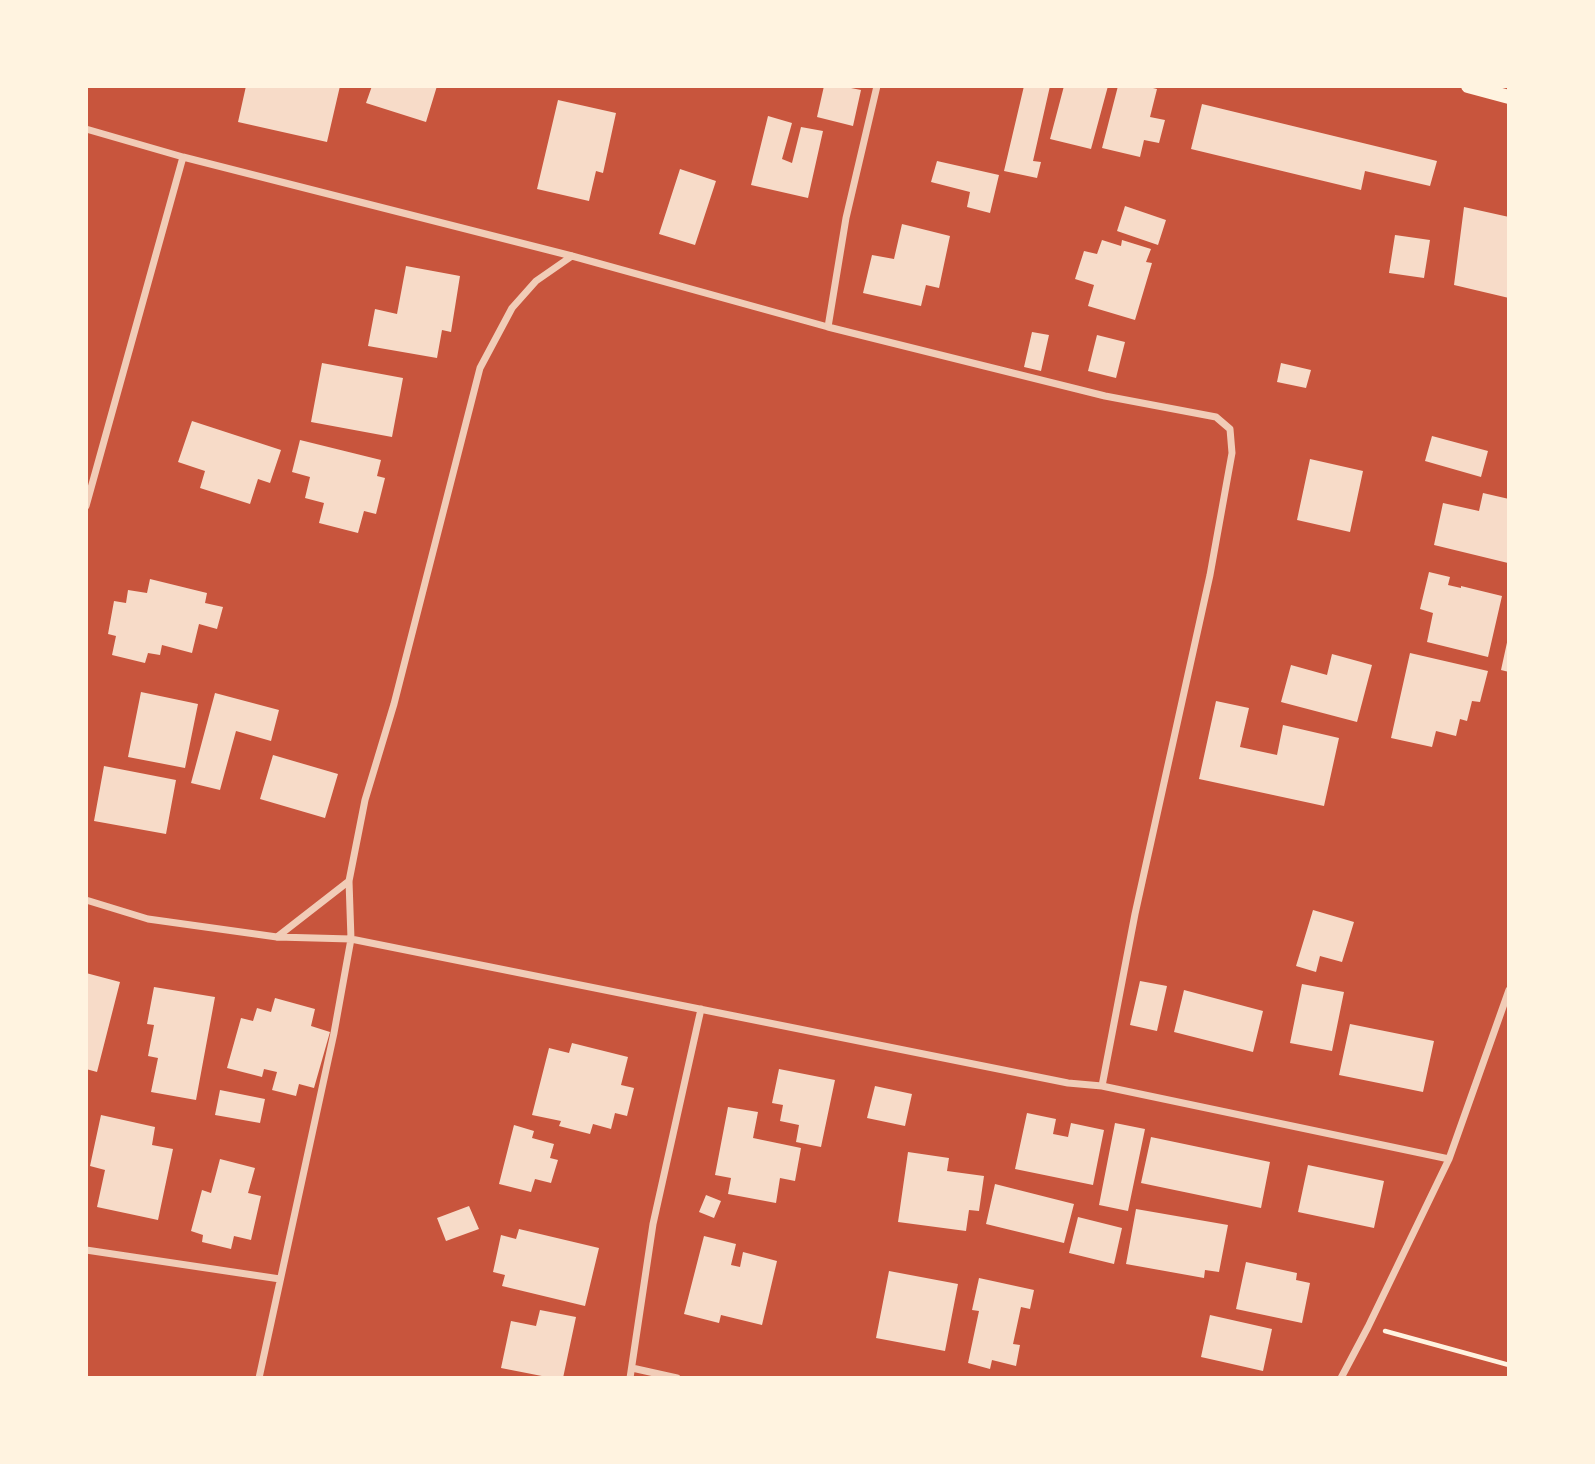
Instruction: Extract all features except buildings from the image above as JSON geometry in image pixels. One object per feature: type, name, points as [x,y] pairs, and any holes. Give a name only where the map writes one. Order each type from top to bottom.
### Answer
[{"type":"main road","points":[[1468,86],[1509,97]]},
{"type":"street","points":[[828,327],[846,218],[877,86]]},
{"type":"street","points":[[86,129],[183,157],[572,256],[828,327],[1105,396],[1216,417],[1230,429],[1232,453],[1210,575],[1135,914],[1102,1086]]},
{"type":"street","points":[[86,506],[88,490],[183,157]]},
{"type":"street","points":[[259,1378],[334,1033],[351,939],[349,881],[365,800],[394,704],[480,368],[512,308],[536,281],[572,256]]},
{"type":"street","points":[[277,937],[349,881]]},
{"type":"street","points":[[86,900],[148,919],[277,937],[351,939],[1054,1080],[1102,1086],[1449,1159]]},
{"type":"street","points":[[1341,1378],[1449,1159],[1509,993]]},
{"type":"street","points":[[629,1378],[653,1224],[701,1009]]},
{"type":"street","points":[[86,1250],[280,1279]]},
{"type":"street","points":[[632,1368],[677,1378]]},
{"type":"path","points":[[1368,1326],[1509,1365]]}]
